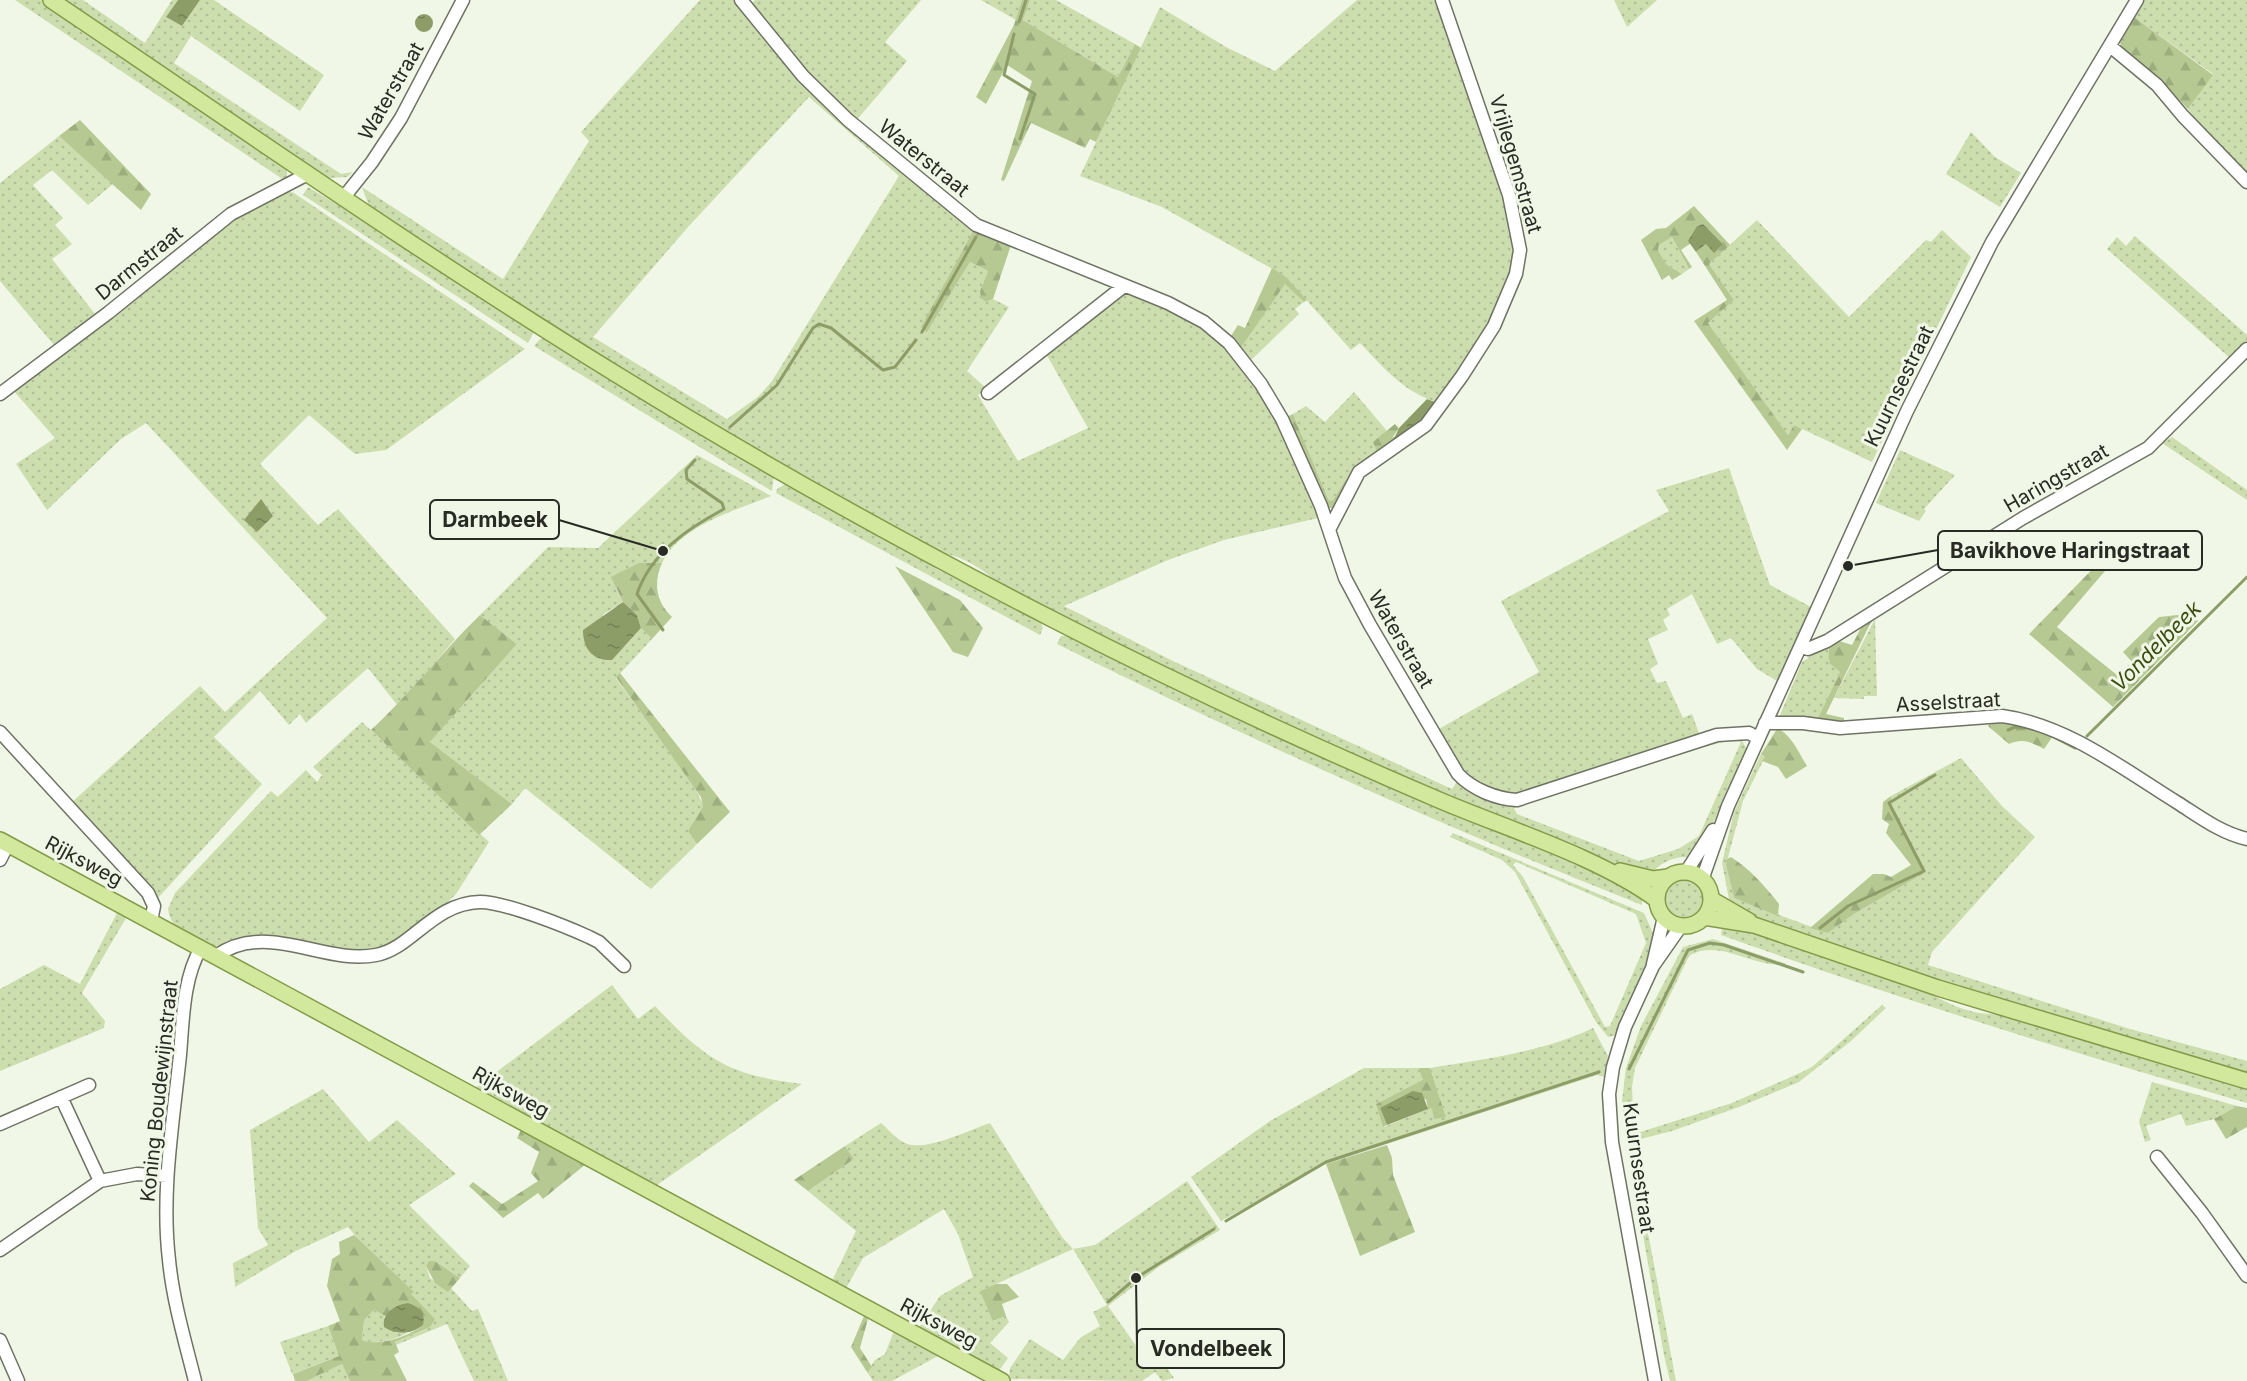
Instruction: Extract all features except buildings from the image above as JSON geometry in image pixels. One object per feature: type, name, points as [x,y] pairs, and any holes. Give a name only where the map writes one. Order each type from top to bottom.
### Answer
[{"type":"main road","points":[[51,0],[306,172],[542,327],[697,424],[971,577],[1129,658],[1321,748],[1608,869],[1657,900],[1664,917],[1682,926],[1690,925],[1704,917],[1711,900],[1702,880],[1686,872],[1653,879],[1608,869]]},
{"type":"main road","name":"Rijksweg","points":[[4,842],[1002,1381]]},
{"type":"main road","points":[[1657,900],[1662,883],[1668,877]]},
{"type":"main road","points":[[1711,900],[1754,925]]},
{"type":"main road","points":[[1704,917],[1754,925],[1949,992],[2247,1081]]},
{"type":"street","name":"Waterstraat","points":[[344,197],[372,162],[401,118],[463,0]]},
{"type":"street","name":"Waterstraat","points":[[741,0],[803,76],[848,120],[976,225],[1168,303],[1204,322],[1229,343],[1261,384],[1282,419],[1330,528],[1345,578],[1370,625],[1458,774],[1467,784],[1505,800],[1517,800],[1717,735],[1749,733],[1758,738]]},
{"type":"street","name":"Vrijlegemstraat","points":[[1330,528],[1359,472],[1426,425],[1462,376],[1494,326],[1516,274],[1520,250],[1509,195],[1442,0]]},
{"type":"street","name":"Kuurnsestraat","points":[[1702,880],[1728,806],[1758,738],[1802,647],[1907,411],[1951,321],[1992,242],[2137,0]]},
{"type":"street","points":[[2110,46],[2157,85],[2183,116],[2247,182]]},
{"type":"street","name":"Darmstraat","points":[[0,394],[108,313],[231,214],[256,199],[303,177],[306,172]]},
{"type":"street","points":[[988,393],[1124,286]]},
{"type":"street","name":"Haringstraat","points":[[1802,647],[1808,649],[1827,641],[2023,518],[2148,448],[2247,350]]},
{"type":"street","name":"Asselstraat","points":[[1765,723],[1803,723],[1840,728],[2002,716],[2027,720],[2089,748],[2219,829],[2247,839]]},
{"type":"street","points":[[0,732],[148,892],[154,906],[151,921]]},
{"type":"street","name":"Kuurnsestraat","points":[[1686,872],[1728,806]]},
{"type":"street","points":[[0,860],[4,842]]},
{"type":"street","points":[[216,956],[226,949],[261,941],[291,943],[345,955],[378,955],[439,914],[461,905],[480,902],[500,905],[589,937],[605,947],[624,966]]},
{"type":"street","name":"Kuurnsestraat","points":[[1656,1381],[1619,1184],[1608,1108],[1613,1067],[1653,966],[1664,917]]},
{"type":"street","name":"Kuurnsestraat","points":[[1653,966],[1682,926]]},
{"type":"street","name":"Koning Boudewijnstraat","points":[[195,1381],[174,1295],[168,1259],[167,1176],[191,967],[201,948]]},
{"type":"street","points":[[0,1124],[89,1085]]},
{"type":"street","points":[[61,1097],[100,1181]]},
{"type":"street","points":[[2157,1157],[2202,1213],[2247,1275]]},
{"type":"street","points":[[0,1250],[100,1181],[137,1174],[167,1176]]},
{"type":"street","points":[[0,1340],[18,1381]]},
{"type":"shaded area","points":[[15,0],[42,0],[70,19],[77,29],[124,60],[127,57],[287,167],[287,178],[284,180]]},
{"type":"shaded area","points":[[64,0],[83,0],[145,43],[172,0],[178,0],[166,17],[182,26],[200,0],[214,0],[324,75],[300,111],[191,36],[174,63],[341,174],[353,172],[347,177],[328,178],[136,49],[131,43]]},
{"type":"shaded area","points":[[700,0],[738,0],[808,85],[975,228],[927,332],[970,262],[988,271],[980,291],[986,302],[993,299],[1009,307],[967,371],[986,388],[978,395],[1018,461],[1088,428],[1045,352],[1126,291],[1174,308],[1227,344],[1273,411],[1322,517],[1224,540],[1168,560],[1064,606],[1173,661],[1452,789],[1457,782],[1490,799],[1513,806],[1720,737],[1740,737],[1747,750],[1707,836],[1690,857],[1668,861],[1651,874],[1639,873],[1504,822],[1245,708],[998,584],[971,563],[938,553],[721,428],[579,342],[369,206],[362,187],[503,279],[589,141],[581,132]],"holes":[[[809,97],[899,176],[772,381],[758,397],[727,419],[593,337],[688,227]],[[1733,740],[1741,742],[1699,836],[1678,849],[1639,861],[1517,814],[1514,808],[1681,752]]]},
{"type":"shaded area","points":[[755,0],[921,0],[885,42],[907,61],[855,122],[827,96],[750,5]]},
{"type":"shaded area","points":[[981,0],[1022,0],[1016,20]]},
{"type":"shaded area","points":[[1030,0],[1056,0],[1135,44],[1118,77],[1023,20]]},
{"type":"shaded area","points":[[1357,0],[1438,0],[1500,177],[1515,257],[1499,310],[1440,403],[1427,399],[1405,386],[1360,343],[1351,350],[1285,276],[1162,207],[1080,176],[1160,7],[1226,47],[1275,71]]},
{"type":"shaded area","points":[[1614,0],[1657,0],[1627,27]]},
{"type":"shaded area","points":[[2144,0],[2247,0],[2247,173],[2207,137],[2188,109],[2213,74],[2134,17]]},
{"type":"shaded area","points":[[1971,132],[1995,157],[2021,173],[2000,207],[1946,174]]},
{"type":"shaded area","points":[[59,136],[113,184],[88,205],[52,170],[33,185],[63,218],[55,225],[72,244],[52,259],[95,314],[54,345],[0,281],[0,183]]},
{"type":"shaded area","points":[[308,187],[338,205],[342,202],[532,328],[533,334],[528,343],[303,195]]},
{"type":"shaded area","points":[[285,190],[294,193],[525,349],[386,450],[355,454],[309,415],[260,464],[318,525],[338,509],[455,639],[398,706],[368,668],[306,723],[300,714],[289,725],[260,691],[214,737],[262,784],[158,898],[70,804],[200,686],[225,712],[327,618],[146,423],[121,439],[47,510],[16,464],[55,438],[12,389],[243,211]]},
{"type":"shaded area","points":[[1757,220],[1849,317],[1926,240],[1931,242],[1942,230],[1971,257],[1872,462],[1794,425],[1788,435],[1708,323],[1734,300],[1709,264]]},
{"type":"shaded area","points":[[2135,236],[2247,335],[2247,341],[2231,359],[2107,249],[2117,237],[2126,246]]},
{"type":"shaded area","points":[[1672,237],[1689,269],[1682,274],[1666,264],[1658,250],[1659,245]]},
{"type":"shaded area","points":[[1285,283],[1304,302],[1295,309],[1299,314],[1249,362],[1240,349]]},
{"type":"shaded area","points":[[546,338],[774,475],[772,491],[534,346],[540,339]]},
{"type":"shaded area","points":[[1354,392],[1387,431],[1374,442],[1378,454],[1351,481],[1346,479],[1333,500],[1329,501],[1293,414],[1306,406],[1325,422]]},
{"type":"shaded area","points":[[2172,437],[2247,490],[2247,500],[2162,443]]},
{"type":"shaded area","points":[[1900,450],[1955,475],[1924,509],[1926,511],[1919,521],[1876,503]]},
{"type":"shaded area","points":[[697,455],[771,496],[725,514],[695,529],[671,550],[662,563],[639,563],[616,589],[623,602],[602,615],[625,646],[641,628],[652,639],[616,678],[694,785],[704,807],[688,831],[697,844],[651,889],[525,788],[512,804],[430,742],[517,644],[480,615],[548,547],[598,548]]},
{"type":"shaded area","points":[[1729,468],[1770,585],[1811,607],[1777,681],[1757,669],[1731,638],[1717,644],[1692,594],[1667,609],[1670,615],[1663,620],[1668,630],[1648,639],[1658,664],[1650,669],[1657,683],[1666,681],[1683,718],[1692,714],[1700,736],[1516,797],[1474,782],[1459,768],[1437,730],[1539,672],[1501,601],[1669,511],[1656,490]]},
{"type":"shaded area","points":[[787,483],[931,562],[936,569],[1040,621],[1043,628],[1040,635],[776,493],[777,489]]},
{"type":"shaded area","points":[[1875,619],[1877,696],[1864,696],[1864,699],[1834,698]]},
{"type":"shaded area","points":[[1070,635],[1419,799],[1622,881],[1642,896],[1642,905],[1494,845],[1347,781],[1057,644],[1061,636]]},
{"type":"shaded area","points":[[1831,643],[1828,649],[1830,664],[1840,672],[1817,720],[1778,720],[1802,662]]},
{"type":"shaded area","points":[[362,722],[489,842],[456,894],[435,914],[393,943],[374,952],[351,952],[246,938],[212,947],[178,929],[168,909],[175,893],[271,791],[278,797],[306,770],[317,782],[322,775],[313,767]]},
{"type":"shaded area","points":[[1761,754],[1765,757],[1743,801],[1726,865],[1734,898],[1828,933],[1854,914],[1926,872],[1891,806],[1891,796],[1961,758],[2002,806],[2035,837],[1932,952],[1928,965],[2130,1029],[2247,1061],[2247,1074],[1936,981],[1750,917],[1730,904],[1722,863],[1734,812]]},
{"type":"shaded area","points":[[1453,833],[1644,913],[1652,931],[1656,934],[1649,955],[1651,957],[1617,1035],[1608,1037],[1596,1022],[1515,872],[1502,860],[1450,837]],"holes":[[[1516,862],[1636,914],[1646,943],[1610,1026],[1605,1027],[1523,877],[1513,865]]]},
{"type":"shaded area","points":[[1684,879],[1692,880],[1698,885],[1703,891],[1703,907],[1698,913],[1692,918],[1684,919],[1676,918],[1670,913],[1665,907],[1664,899],[1665,891],[1670,885],[1676,880]]},
{"type":"shaded area","points":[[117,913],[126,918],[82,993],[105,1021],[104,1028],[0,1071],[0,989],[44,965],[80,984]]},
{"type":"shaded area","points":[[1723,923],[1929,991],[1944,1001],[1962,1008],[1981,1013],[1999,1014],[2247,1087],[2247,1103],[1982,1023],[1786,958],[1721,935]]},
{"type":"shaded area","points":[[1713,939],[1787,964],[1763,963],[1713,950],[1701,951],[1689,956],[1635,1068],[1632,1087],[1634,1134],[1732,1103],[1812,1067],[1882,1005],[1886,1008],[1851,1041],[1799,1082],[1672,1131],[1629,1142],[1625,1133],[1622,1101],[1626,1068],[1641,1026],[1683,947]]},
{"type":"shaded area","points":[[612,985],[638,1019],[655,1006],[689,1040],[720,1062],[755,1076],[802,1084],[657,1185],[474,1089]]},
{"type":"shaded area","points":[[1593,1028],[1608,1056],[1604,1077],[1597,1075],[1326,1164],[1221,1221],[1191,1177],[1270,1121],[1364,1068],[1419,1068],[1424,1080],[1376,1104],[1384,1127],[1432,1107],[1446,1117],[1430,1068],[1534,1049]]},
{"type":"shaded area","points":[[2152,1082],[2237,1106],[2214,1119],[2186,1126],[2181,1114],[2146,1126],[2151,1140],[2145,1142],[2139,1122]]},
{"type":"shaded area","points":[[323,1089],[369,1142],[397,1120],[456,1174],[409,1205],[470,1266],[460,1278],[435,1261],[426,1266],[430,1278],[448,1291],[451,1288],[472,1311],[478,1309],[508,1381],[474,1381],[447,1324],[396,1345],[395,1342],[430,1327],[348,1227],[296,1251],[235,1287],[233,1263],[268,1245],[258,1228],[250,1130]]},
{"type":"shaded area","points":[[881,1123],[903,1142],[921,1145],[941,1141],[990,1123],[1062,1237],[1073,1249],[981,1291],[994,1321],[1006,1316],[1009,1322],[990,1343],[1008,1358],[998,1372],[919,1328],[940,1296],[973,1277],[958,1234],[944,1209],[863,1258],[845,1290],[831,1283],[856,1231],[808,1191],[854,1159],[845,1146]]},
{"type":"shaded area","points":[[1632,1148],[1676,1381],[1670,1381],[1664,1355],[1628,1149]]},
{"type":"shaded area","points":[[1187,1181],[1220,1230],[1160,1266],[1108,1306],[1151,1367],[1162,1361],[1174,1378],[1162,1381],[1155,1372],[1142,1381],[1009,1379],[1010,1368],[1030,1339],[1063,1360],[1080,1338],[1100,1326],[1093,1312],[1107,1305],[1073,1249],[1095,1245]]},
{"type":"shaded area","points":[[374,1310],[385,1316],[384,1321],[396,1333],[407,1333],[384,1341],[362,1340],[364,1320]]},
{"type":"shaded area","points":[[328,1326],[339,1356],[292,1374],[280,1342]]},
{"type":"shaded area","points":[[894,1331],[938,1356],[892,1381],[873,1381],[867,1372],[875,1360],[885,1354]]},
{"type":"shaded area","points":[[342,1364],[350,1381],[306,1381],[306,1380]]},
{"type":"green space","points":[[1022,0],[1030,0],[1023,20],[1118,77],[1135,44],[1141,48],[1096,142],[1090,139],[1085,148],[1031,123],[1004,181],[1001,180],[1032,81],[1007,65],[986,104],[976,97],[1014,25]]},
{"type":"green space","points":[[2134,17],[2213,75],[2188,109],[2157,77],[2125,52],[2120,43]]},
{"type":"green space","points":[[80,120],[151,194],[141,210],[59,136]]},
{"type":"green space","points":[[1694,206],[1730,245],[1709,264],[1734,300],[1708,323],[1788,435],[1794,425],[1802,429],[1787,450],[1694,321],[1727,300],[1696,252],[1706,244],[1723,244],[1703,224],[1697,226],[1689,241],[1691,243],[1681,250],[1692,267],[1689,269],[1672,237],[1659,245],[1658,250],[1666,264],[1682,274],[1672,280],[1669,275],[1662,280],[1641,240],[1656,229],[1666,228]]},
{"type":"green space","points":[[975,228],[1011,245],[993,299],[986,302],[981,298],[980,291],[988,271],[970,262],[927,332],[921,327]]},
{"type":"green space","points":[[1272,268],[1285,276],[1307,300],[1304,302],[1285,284],[1240,349],[1231,336],[1238,325],[1245,328]]},
{"type":"green space","points":[[1435,402],[1440,403],[1425,424],[1378,454],[1373,442],[1395,424],[1399,428],[1392,438],[1423,419]]},
{"type":"green space","points":[[1293,414],[1329,501],[1333,500],[1346,479],[1351,481],[1335,509],[1326,507],[1287,417]]},
{"type":"green space","points":[[2117,544],[2123,550],[2057,627],[2117,675],[2132,662],[2123,652],[2159,617],[2187,614],[2198,621],[2113,707],[2029,634]]},
{"type":"green space","points":[[639,563],[662,563],[657,585],[659,599],[672,617],[652,639],[641,628],[637,615],[623,602],[611,577]]},
{"type":"green space","points":[[895,566],[960,600],[983,628],[968,657],[953,652]]},
{"type":"green space","points":[[1878,614],[1870,624],[1826,714],[1844,718],[1844,723],[1817,720],[1840,672],[1830,664],[1829,648],[1836,640],[1852,645],[1864,622]]},
{"type":"green space","points":[[480,615],[517,644],[430,742],[512,804],[479,835],[371,730]]},
{"type":"green space","points":[[620,673],[730,812],[697,844],[688,831],[703,807],[701,797],[616,677]]},
{"type":"green space","points":[[1995,719],[2055,733],[2044,749],[2027,742],[2019,741],[2009,744],[1988,726]]},
{"type":"green space","points":[[1777,729],[1786,734],[1807,766],[1786,779],[1778,767],[1762,761],[1765,757],[1761,754]]},
{"type":"green space","points":[[1891,796],[1891,806],[1926,872],[1854,914],[1828,933],[1810,928],[1873,874],[1884,874],[1891,877],[1911,865],[1886,833],[1889,824],[1882,819],[1883,802]]},
{"type":"green space","points":[[1731,857],[1751,873],[1774,897],[1779,904],[1778,916],[1734,898],[1726,865],[1727,859]]},
{"type":"green space","points":[[1419,1068],[1430,1068],[1446,1117],[1434,1119],[1432,1108],[1428,1109],[1426,1099],[1380,1108],[1387,1125],[1383,1127],[1376,1104],[1423,1080]]},
{"type":"green space","points":[[2237,1106],[2247,1108],[2247,1127],[2226,1139],[2214,1119]]},
{"type":"green space","points":[[522,1128],[586,1164],[543,1199],[538,1193],[503,1218],[469,1186],[473,1182],[502,1204],[538,1181],[531,1173],[539,1152],[517,1138]]},
{"type":"green space","points":[[1387,1145],[1392,1158],[1393,1175],[1415,1232],[1360,1256],[1326,1164]]},
{"type":"green space","points":[[845,1146],[854,1159],[808,1191],[794,1180]]},
{"type":"green space","points":[[354,1235],[414,1292],[411,1294],[435,1319],[430,1327],[395,1342],[399,1352],[394,1355],[407,1381],[350,1381],[342,1364],[306,1381],[295,1381],[293,1374],[339,1356],[328,1326],[340,1321],[327,1286],[332,1259],[340,1254],[339,1242]],"holes":[[[374,1310],[385,1316],[423,1325],[394,1339],[377,1342],[362,1340],[364,1320]]]},
{"type":"green space","points":[[429,1261],[435,1261],[460,1278],[448,1292],[435,1283],[426,1266]]},
{"type":"green space","points":[[996,1284],[1007,1284],[1019,1297],[1002,1304],[1006,1316],[993,1321],[980,1291]]},
{"type":"green space","points":[[864,1316],[868,1319],[860,1348],[872,1367],[867,1372],[851,1347]]},
{"type":"water","points":[[178,0],[200,0],[182,26],[166,17]]},
{"type":"water","points":[[420,14],[428,14],[433,19],[431,30],[420,32],[415,27],[415,19]]},
{"type":"water","points":[[1703,224],[1723,244],[1714,253],[1706,244],[1696,252],[1688,241],[1697,226]]},
{"type":"water","points":[[1427,399],[1435,402],[1416,427],[1393,441],[1399,428]]},
{"type":"water","points":[[261,499],[273,516],[257,532],[244,520]]},
{"type":"water","points":[[623,602],[637,615],[641,628],[612,660],[594,656],[587,648],[583,630]]},
{"type":"water","points":[[1413,1091],[1422,1093],[1428,1109],[1387,1125],[1380,1108]]},
{"type":"water","points":[[408,1303],[421,1311],[423,1325],[404,1333],[394,1332],[384,1327],[385,1318],[390,1310]]},
{"type":"waterway","points":[[1019,22],[1026,0]]},
{"type":"waterway","points":[[1014,34],[1004,75],[1035,94],[1020,139]]},
{"type":"waterway","points":[[922,332],[976,237]]},
{"type":"waterway","points":[[730,427],[777,385],[813,328],[819,324],[831,328],[883,370],[895,367],[916,340]]},
{"type":"waterway","points":[[663,630],[637,594],[643,579],[651,566],[672,544],[697,525],[724,509],[722,503],[687,479],[686,470],[695,460]]},
{"type":"waterway","name":"Vondelbeek","points":[[2087,736],[2247,577]]},
{"type":"waterway","name":"Vondelbeek","points":[[2008,730],[2015,727],[2029,728]]},
{"type":"waterway","name":"Vondelbeek","points":[[2050,735],[2075,748]]},
{"type":"waterway","name":"Vondelbeek","points":[[1820,928],[1848,906],[1924,871],[1889,803],[1935,775]]},
{"type":"waterway","name":"Vondelbeek","points":[[1629,1069],[1688,950],[1710,943],[1724,945],[1803,972]]},
{"type":"waterway","name":"Vondelbeek","points":[[1226,1221],[1326,1162],[1599,1072]]},
{"type":"waterway","name":"Vondelbeek","points":[[1108,1302],[1136,1278],[1214,1229]]},
{"type":"place","name":"Darmbeek","points":[[663,551]]},
{"type":"place","name":"Bavikhove Haringstraat","points":[[1848,566]]},
{"type":"place","name":"Vondelbeek","points":[[1136,1278]]}]
